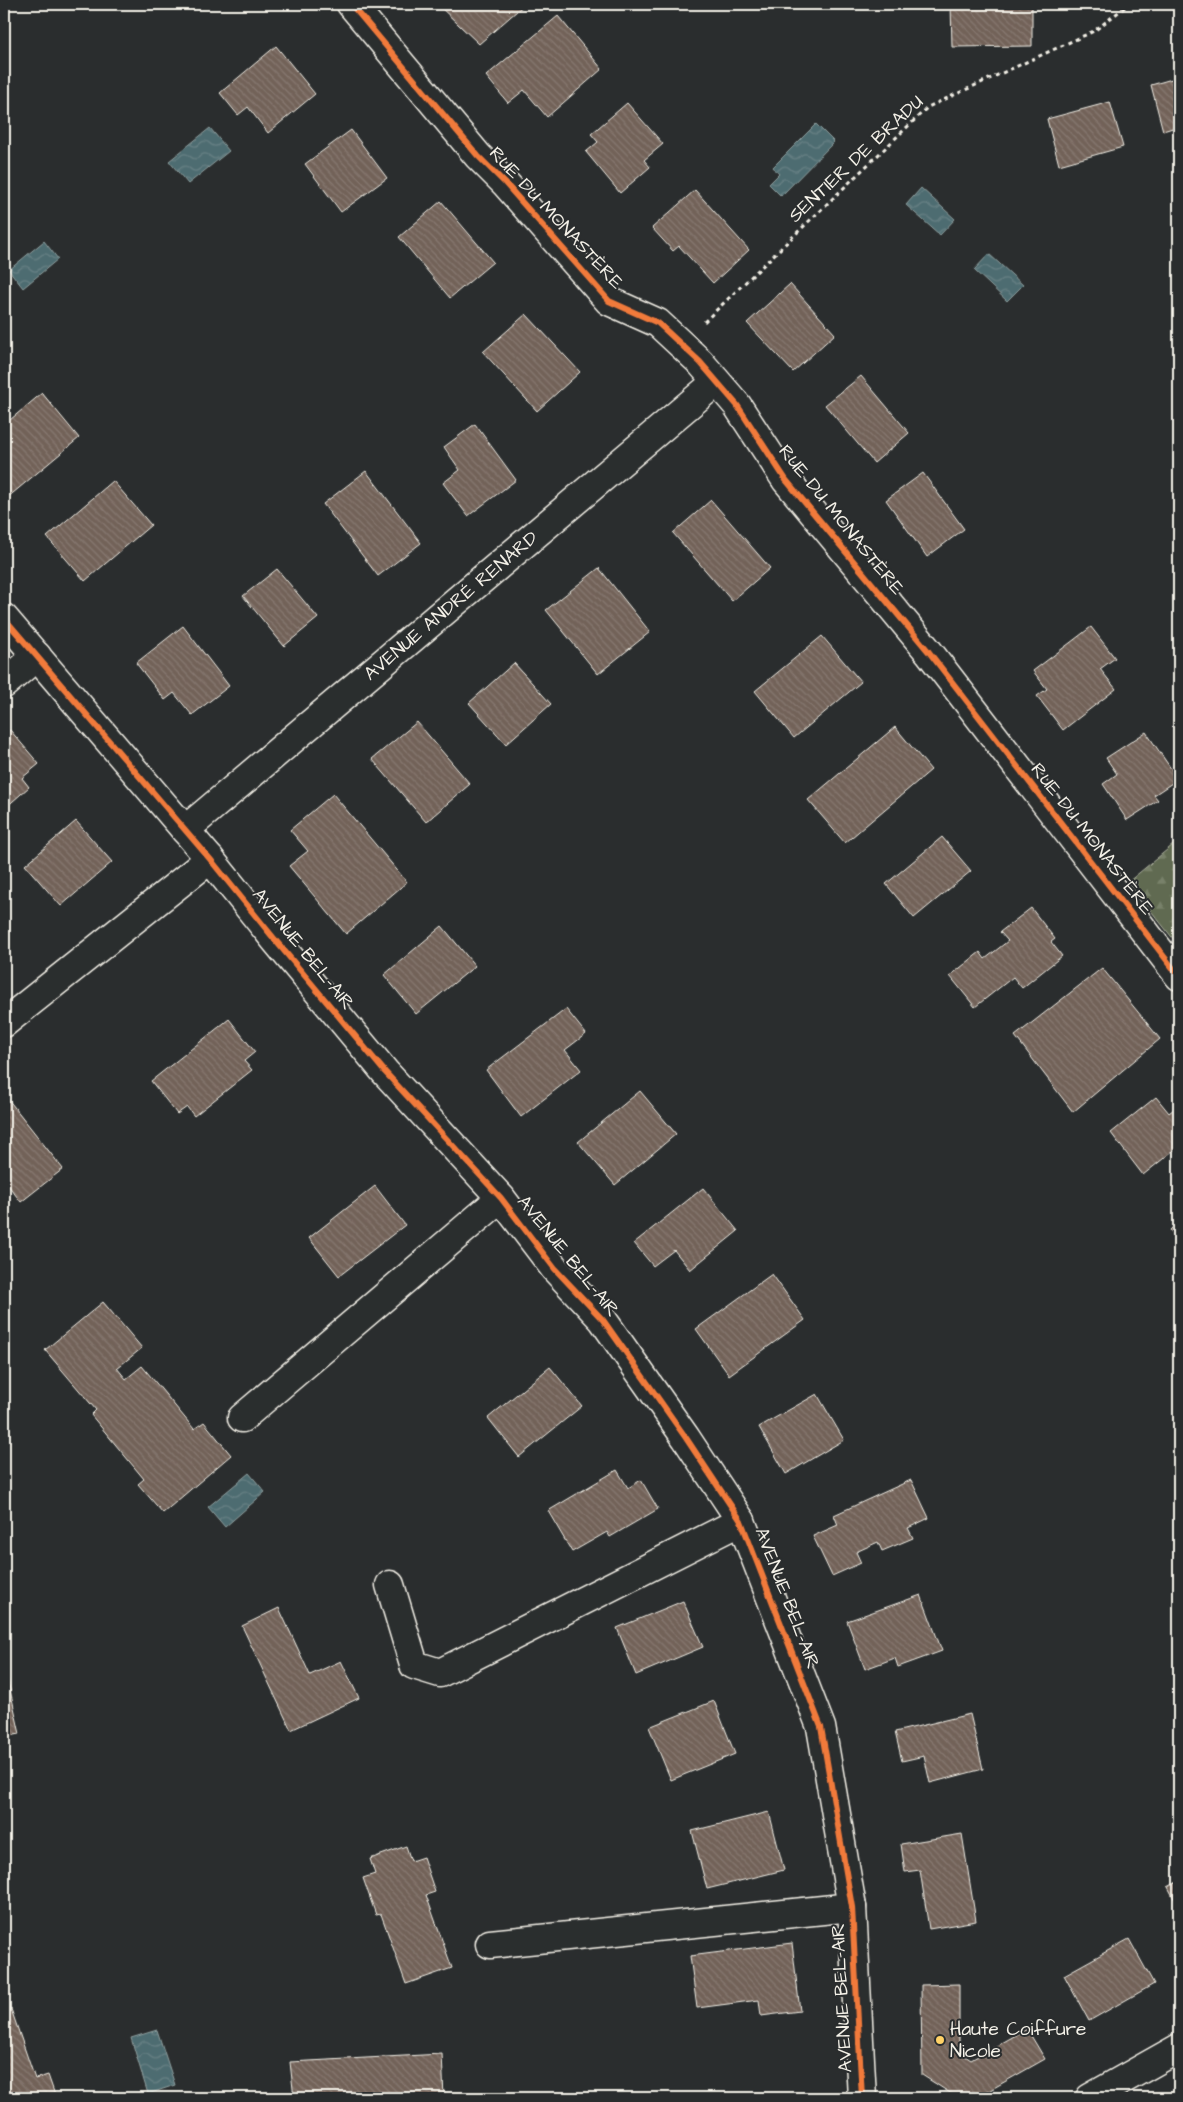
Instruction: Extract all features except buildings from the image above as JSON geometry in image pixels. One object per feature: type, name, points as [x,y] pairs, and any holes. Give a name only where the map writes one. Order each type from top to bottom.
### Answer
[{"type":"street","name":"RUE DU MONASTÈRE","points":[[351,4],[478,156],[505,183],[609,301],[658,323],[700,362],[737,405],[786,480],[929,652],[1179,976]]},
{"type":"street","name":"AVENUE ANDRÉ RENARD","points":[[185,830],[716,382]]},
{"type":"street","name":"AVENUE BEL-AIR","points":[[4,618],[210,858],[385,1072],[501,1198],[555,1269],[602,1320],[742,1521],[821,1726],[852,1907],[862,2098]]},
{"type":"street","points":[[4,684],[37,656]]},
{"type":"street","points":[[4,1023],[210,858]]},
{"type":"street","points":[[242,1418],[501,1198]]},
{"type":"street","points":[[390,1585],[414,1665],[440,1673],[742,1521]]},
{"type":"street","points":[[490,1944],[852,1907]]},
{"type":"street","points":[[1090,2098],[1179,2048]]},
{"type":"green space","points":[[1179,840],[1179,946],[1128,882]]},
{"type":"water","points":[[816,124],[834,142],[781,196],[769,184],[779,174],[773,167]]},
{"type":"water","points":[[210,128],[229,151],[188,184],[169,161]]},
{"type":"water","points":[[921,188],[955,219],[940,235],[906,205]]},
{"type":"water","points":[[44,241],[58,259],[23,288],[9,270]]},
{"type":"water","points":[[989,254],[1023,285],[1007,301],[974,270]]},
{"type":"water","points":[[249,1473],[265,1492],[225,1527],[208,1507]]},
{"type":"water","points":[[157,2030],[175,2085],[148,2094],[131,2038]]},
{"type":"cycle path","points":[[351,4],[478,156],[505,183],[609,301],[658,323],[700,362],[737,405],[786,480],[929,652],[1179,976]]},
{"type":"cycle path","points":[[4,618],[210,859],[385,1072],[501,1198],[555,1269],[603,1320],[686,1438],[741,1521],[821,1727],[852,1907],[862,2098]]},
{"type":"place","name":"Haute Coiffure Nicole","points":[[940,2040]]}]
